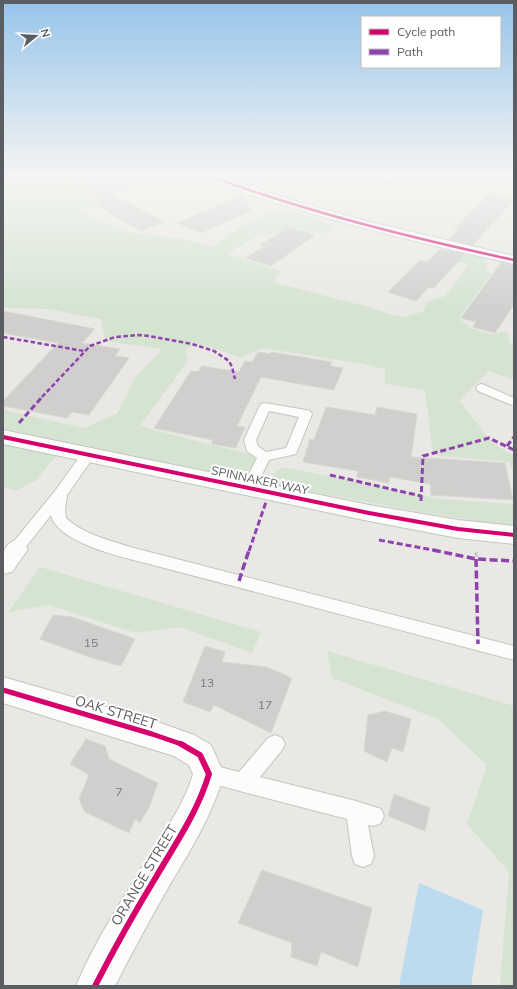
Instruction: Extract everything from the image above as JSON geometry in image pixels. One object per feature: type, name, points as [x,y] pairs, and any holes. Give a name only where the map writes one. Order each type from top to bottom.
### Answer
[{"type":"street","points":[[356,223],[514,260]]},
{"type":"street","name":"SPINNAKER WAY","points":[[3,437],[369,513],[458,529],[514,535]]},
{"type":"street","name":"OAK STREET","points":[[3,690],[100,727],[152,734],[183,745],[200,755],[209,774]]},
{"type":"street","name":"ORANGE STREET","points":[[95,986],[121,935],[190,820],[203,794],[209,774]]},
{"type":"lane","points":[[482,388],[514,402]]},
{"type":"lane","points":[[266,407],[306,414],[291,451],[264,457],[252,448],[250,440],[266,407]]},
{"type":"lane","points":[[9,557],[60,494],[88,455]]},
{"type":"lane","points":[[249,488],[264,457]]},
{"type":"lane","points":[[60,494],[58,512],[61,522],[73,532],[114,548],[514,653]]},
{"type":"lane","points":[[243,783],[275,744]]},
{"type":"lane","points":[[209,774],[365,813],[363,856]]},
{"type":"green space","points":[[3,223],[107,223],[133,233],[189,240],[211,247],[247,223],[327,223],[335,227],[322,234],[291,227],[276,233],[257,236],[227,254],[281,271],[273,282],[404,317],[424,311],[426,302],[445,296],[468,266],[464,263],[455,262],[440,250],[481,257],[486,261],[487,269],[485,271],[491,274],[459,318],[470,327],[483,333],[508,333],[509,343],[514,344],[514,380],[489,371],[459,401],[493,443],[514,456],[514,473],[509,462],[433,455],[425,390],[385,384],[385,369],[364,364],[262,348],[241,358],[204,345],[185,348],[188,360],[140,426],[203,443],[264,457],[253,470],[219,475],[64,447],[35,481],[16,491],[3,487],[3,410],[84,428],[118,413],[134,379],[162,349],[105,341],[101,319],[48,309],[3,308]]},
{"type":"green space","points":[[284,467],[440,499],[514,504],[514,527],[420,512],[275,485],[272,474]]},
{"type":"green space","points":[[40,567],[261,632],[252,653],[180,627],[136,633],[49,605],[8,612]]},
{"type":"green space","points":[[327,651],[514,706],[514,986],[500,986],[509,872],[467,824],[487,765],[438,719],[332,678]]},
{"type":"water","points":[[419,883],[483,910],[471,986],[399,986]]},
{"type":"building","points":[[127,223],[162,223],[141,231]]},
{"type":"building","points":[[177,223],[223,223],[201,233]]},
{"type":"building","points":[[460,223],[493,223],[473,245],[449,239],[458,230],[454,229]]},
{"type":"building","points":[[288,227],[315,235],[271,266],[246,258],[264,246],[260,245]]},
{"type":"building","points":[[440,249],[465,254],[434,288],[429,287],[416,301],[388,292],[420,260],[427,262]]},
{"type":"building","points":[[501,263],[514,265],[514,304],[495,333],[473,327],[476,322],[461,318]]},
{"type":"building","points":[[3,311],[95,329],[82,343],[120,349],[115,356],[129,358],[89,415],[72,412],[67,418],[3,406],[3,401],[58,343],[3,333]]},
{"type":"building","points":[[258,352],[270,354],[271,352],[332,362],[330,366],[343,368],[334,390],[261,377],[237,426],[245,427],[236,448],[211,444],[213,440],[154,428],[191,371],[198,372],[202,366],[239,372],[245,361],[252,362]]},
{"type":"building","points":[[326,407],[375,415],[377,407],[417,414],[411,457],[505,463],[513,500],[431,495],[430,484],[390,477],[389,483],[357,477],[358,471],[303,462],[310,439],[314,440]]},
{"type":"building","points":[[53,615],[72,617],[135,639],[121,666],[92,658],[40,639]]},
{"type":"building","points":[[205,646],[225,652],[222,662],[267,667],[292,678],[271,733],[214,705],[210,712],[183,702]]},
{"type":"building","points":[[385,711],[411,719],[403,752],[392,748],[387,762],[364,751],[368,715]]},
{"type":"building","points":[[86,739],[105,746],[109,759],[158,783],[150,805],[140,823],[135,819],[129,833],[85,812],[79,799],[89,775],[70,764]]},
{"type":"building","points":[[394,794],[430,808],[425,831],[388,816]]},
{"type":"building","points":[[262,870],[372,908],[358,967],[321,952],[317,966],[291,957],[292,943],[238,923]]},
{"type":"marked path","points":[[19,423],[68,368],[90,346],[115,337],[139,335],[149,336],[192,344],[214,351],[229,361],[234,372],[235,379]]},
{"type":"marked path","points":[[3,337],[84,351]]},
{"type":"marked path","points":[[507,446],[514,437]]},
{"type":"marked path","points":[[421,501],[423,456],[489,438],[514,450]]},
{"type":"marked path","points":[[330,475],[421,496]]},
{"type":"marked path","points":[[239,581],[266,502]]},
{"type":"marked path","points":[[379,540],[476,559],[514,561]]},
{"type":"marked path","points":[[476,559],[478,644]]},
{"type":"cycle path","points":[[359,223],[514,260]]},
{"type":"cycle path","points":[[3,437],[369,513],[458,529],[514,535]]},
{"type":"cycle path","points":[[3,690],[152,734],[183,745],[200,755],[209,774],[203,794],[190,820],[121,935],[95,986]]}]
